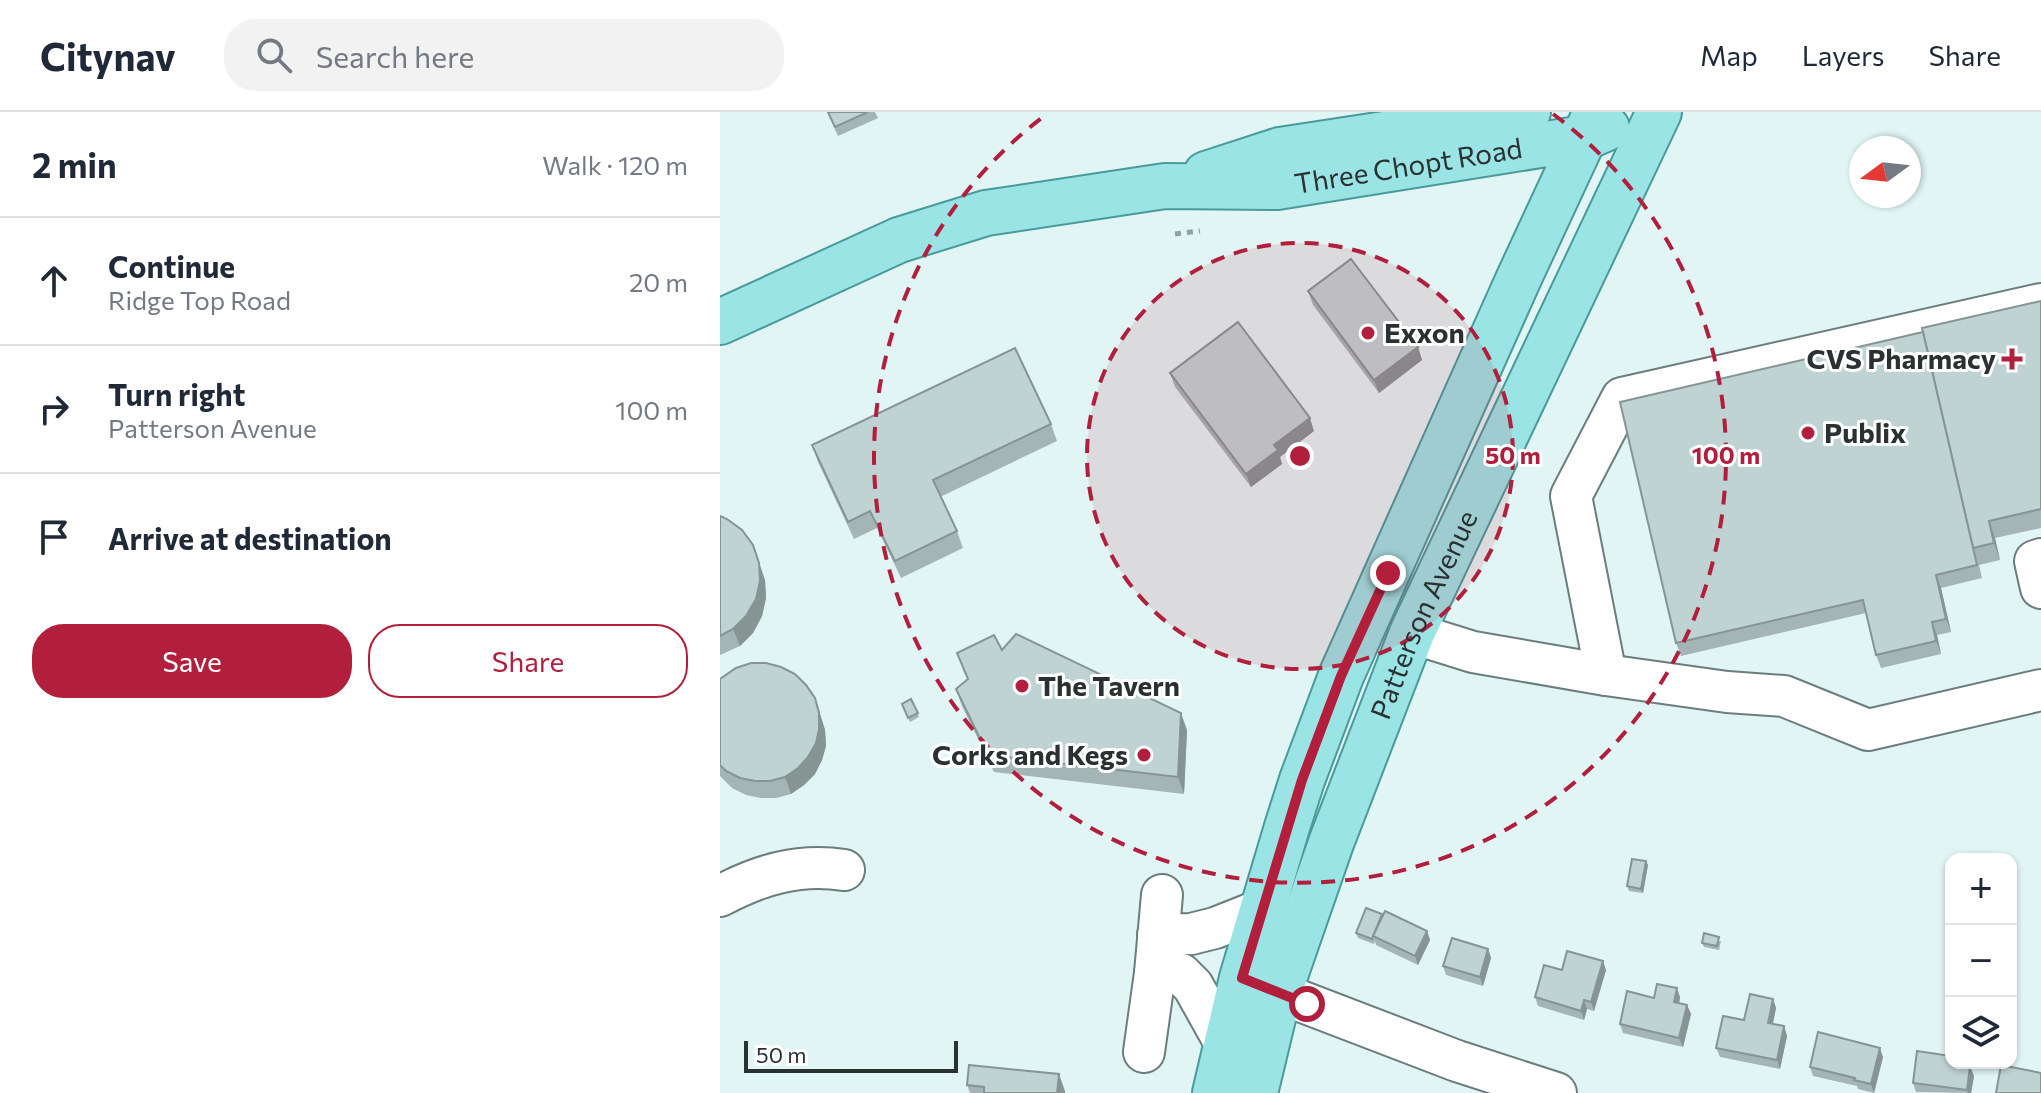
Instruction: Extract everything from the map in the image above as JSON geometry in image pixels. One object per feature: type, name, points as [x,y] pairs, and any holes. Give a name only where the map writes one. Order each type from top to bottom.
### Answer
[{"type":"main road","name":"Three Chopt Road","points":[[720,322],[899,240],[960,220],[1165,186],[1280,150],[1528,112]]},
{"type":"main road","name":"Three Chopt Road","points":[[1165,186],[1277,187],[1646,112]]},
{"type":"main road","name":"Patterson Avenue","points":[[1215,1093],[1226,1045],[1261,986],[1326,858],[1412,633],[1659,112]]},
{"type":"main road","name":"Patterson Avenue","points":[[1255,1093],[1263,909],[1302,780],[1341,676],[1590,125]]},
{"type":"street","points":[[1606,675],[1571,496],[1622,398],[2041,304]]},
{"type":"street","points":[[2041,559],[2035,561],[2041,588]]},
{"type":"street","points":[[1412,633],[1473,652],[1606,675],[1727,692],[1784,696],[1868,730],[2041,690]]},
{"type":"street","points":[[720,896],[772,873],[826,867],[844,870]]},
{"type":"street","points":[[1144,1052],[1162,895]]},
{"type":"street","points":[[1156,954],[1191,934],[1263,909]]},
{"type":"street","points":[[1156,954],[1193,986],[1226,1045]]},
{"type":"street","points":[[1261,986],[1443,1056],[1556,1093]]},
{"type":"path","points":[[1175,234],[1200,231]]},
{"type":"building","points":[[828,112],[868,112],[835,127]]},
{"type":"building","name":"Exxon","points":[[1351,259],[1418,347],[1374,380],[1308,291]]},
{"type":"building","points":[[2041,301],[2041,509],[1989,521],[1994,543],[1973,548],[1922,328]]},
{"type":"building","points":[[1238,322],[1310,418],[1274,445],[1278,450],[1246,474],[1170,373]]},
{"type":"building","points":[[1923,332],[1977,565],[1936,575],[1946,619],[1932,622],[1936,641],[1876,655],[1863,600],[1676,643],[1620,402]]},
{"type":"building","points":[[1015,348],[1051,424],[933,480],[957,531],[895,561],[870,511],[848,522],[812,445]]},
{"type":"building","points":[[720,516],[742,530],[753,545],[759,563],[760,581],[756,599],[746,616],[720,636]]},
{"type":"building","points":[[1016,634],[1181,713],[1178,777],[988,755],[956,689],[968,679],[957,653],[994,635],[1002,650]]},
{"type":"building","points":[[751,663],[766,663],[795,674],[815,698],[819,713],[816,743],[808,757],[785,777],[770,781],[740,778],[720,765],[720,679],[736,668]]},
{"type":"building","points":[[911,699],[918,713],[908,718],[902,704]]},
{"type":"building","points":[[1632,859],[1646,861],[1641,889],[1627,886]]},
{"type":"building","points":[[1366,908],[1382,914],[1372,939],[1356,933]]},
{"type":"building","points":[[1385,911],[1427,931],[1415,956],[1373,936]]},
{"type":"building","points":[[1704,933],[1719,937],[1717,946],[1702,943]]},
{"type":"building","points":[[1452,938],[1488,949],[1480,977],[1443,966]]},
{"type":"building","points":[[1567,951],[1603,961],[1591,1002],[1584,1000],[1581,1011],[1535,997],[1544,965],[1562,970]]},
{"type":"building","points":[[1657,984],[1677,988],[1674,1002],[1687,1005],[1679,1038],[1620,1024],[1627,991],[1654,998]]},
{"type":"building","points":[[1750,994],[1773,999],[1768,1023],[1784,1026],[1777,1060],[1716,1048],[1723,1016],[1744,1020]]},
{"type":"building","points":[[1818,1032],[1880,1048],[1871,1084],[1810,1067]]},
{"type":"building","points":[[1917,1051],[1945,1055],[1945,1069],[1970,1069],[1967,1090],[1913,1083]]},
{"type":"building","points":[[969,1065],[1059,1074],[1057,1093],[984,1093],[984,1087],[967,1085]]},
{"type":"building","points":[[2017,1068],[2041,1073],[2041,1093],[1996,1093],[2000,1069]]},
{"type":"place","name":"Exxon","points":[[1368,333]]},
{"type":"place","name":"CVS Pharmacy","points":[[2012,359]]},
{"type":"place","name":"Publix","points":[[1808,433]]},
{"type":"place","name":"The Tavern","points":[[1022,686]]},
{"type":"place","name":"Corks and Kegs","points":[[1144,755]]},
{"type":"route","points":[[1307,1004],[1242,978],[1302,780],[1341,676],[1388,573]]}]
